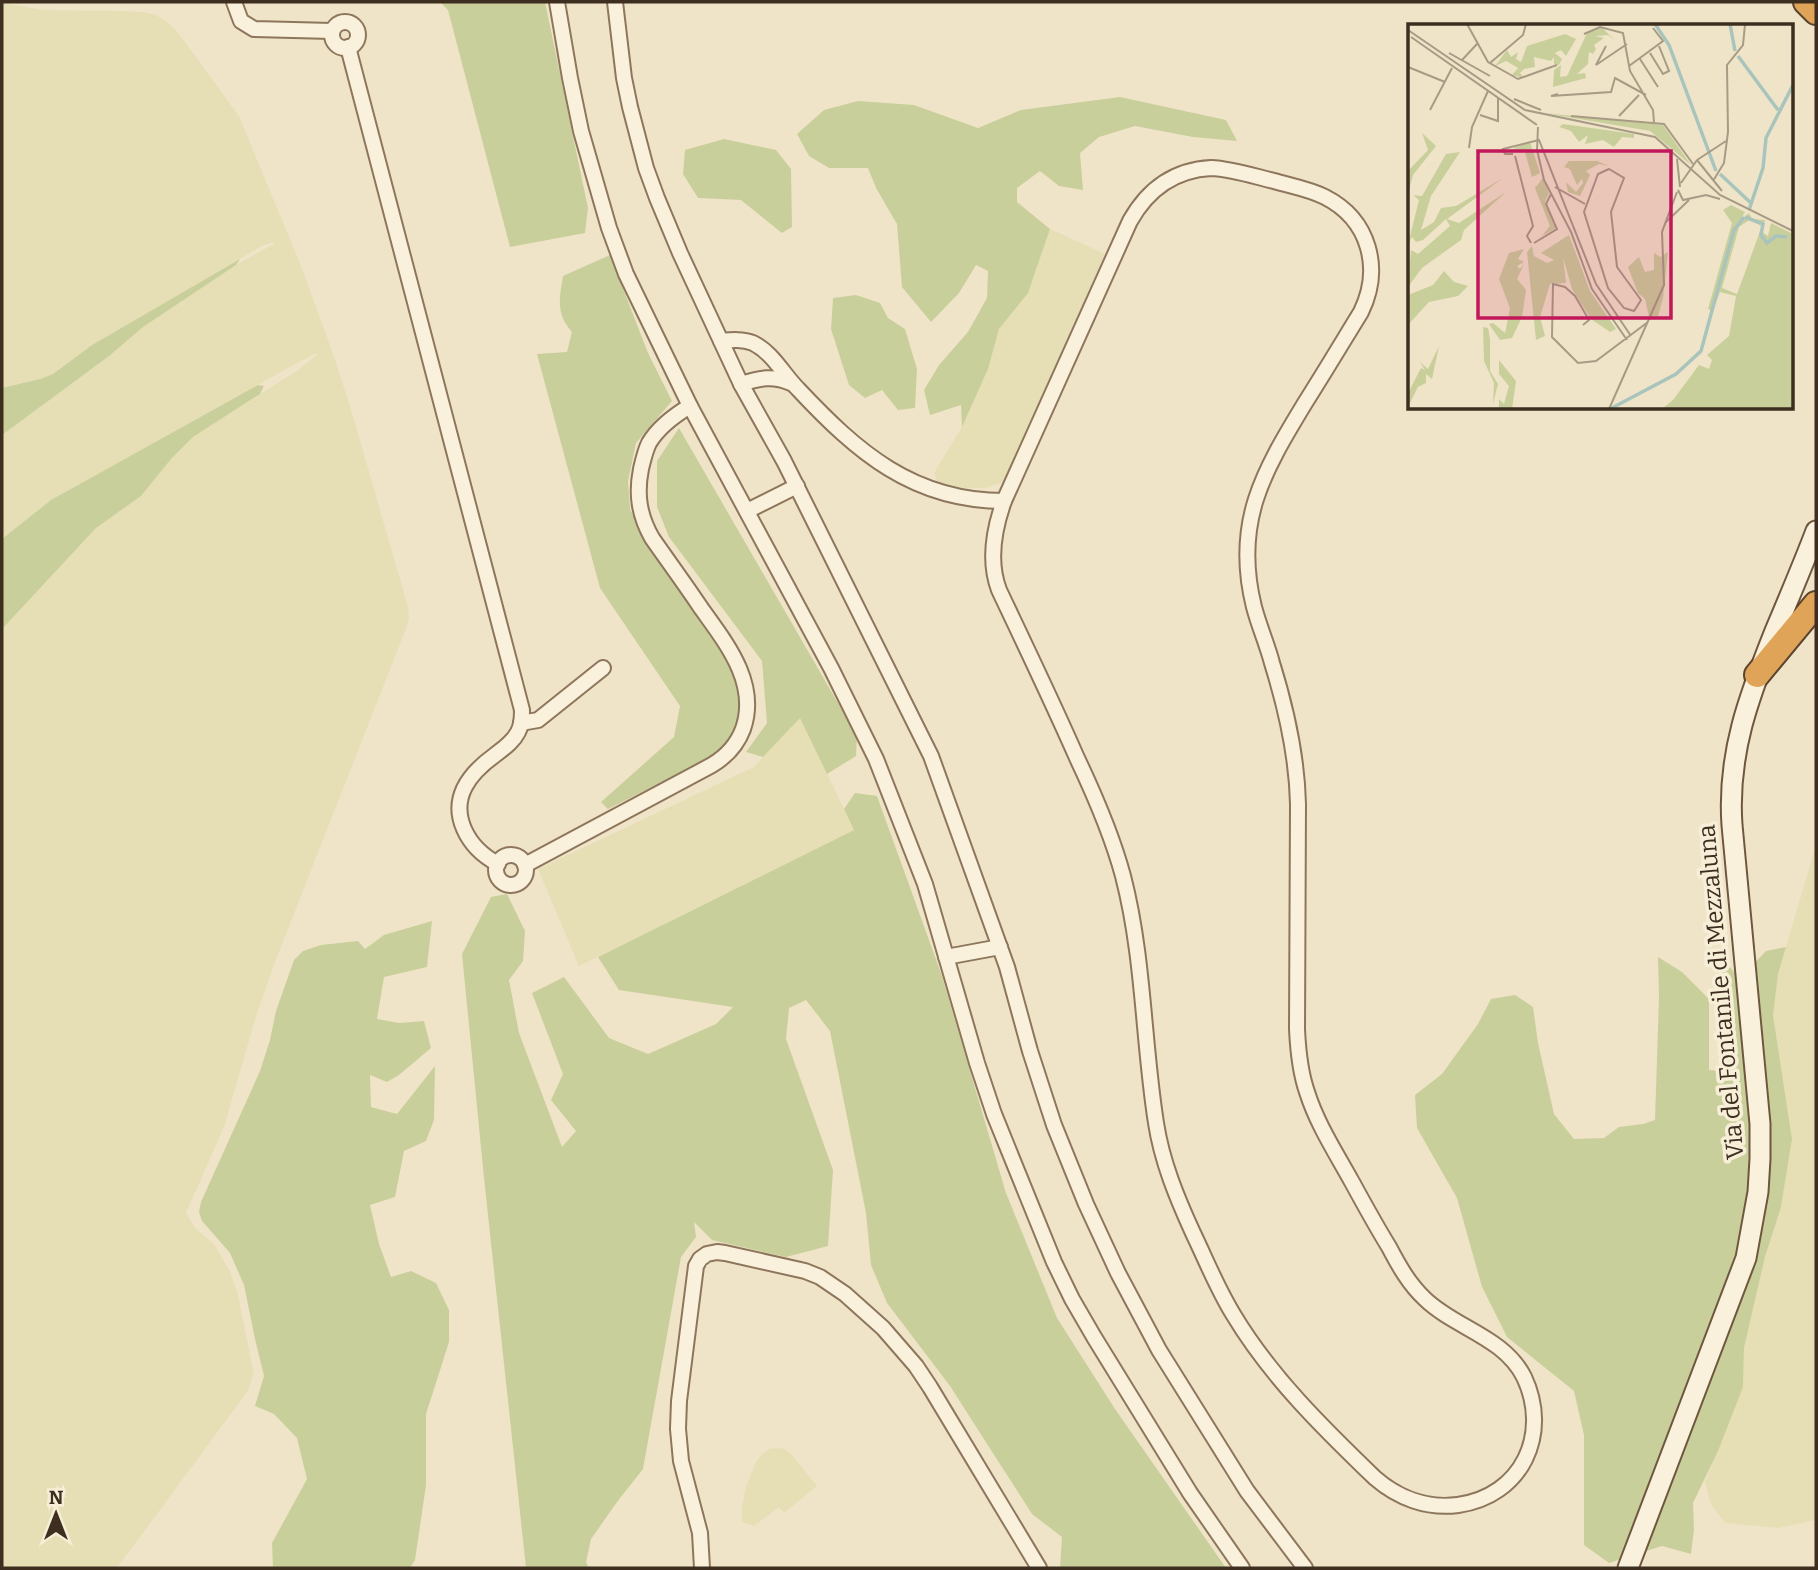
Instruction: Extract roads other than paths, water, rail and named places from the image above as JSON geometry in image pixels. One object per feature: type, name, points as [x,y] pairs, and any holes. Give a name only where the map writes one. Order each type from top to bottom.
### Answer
[{"type":"highway","points":[[1806,2],[1816,12]]},
{"type":"highway","points":[[1757,675],[1816,604]]},
{"type":"street","points":[[234,2],[241,20],[254,29],[332,31]]},
{"type":"street","points":[[557,2],[575,105],[609,228],[632,288],[690,406],[837,679],[871,748],[920,872],[991,1106],[1065,1285],[1159,1444],[1210,1524],[1242,1568]]},
{"type":"street","points":[[615,2],[627,94],[646,168],[680,253],[741,384],[797,486],[931,756],[1000,947],[1050,1113],[1106,1250],[1160,1350],[1247,1492],[1305,1568]]},
{"type":"street","points":[[346,22],[353,25],[357,40],[351,46],[343,48],[335,44],[332,31],[334,27],[346,22]]},
{"type":"street","points":[[348,47],[522,710],[521,723],[513,740],[472,774],[460,797],[460,815],[466,833],[486,858],[498,864]]},
{"type":"street","points":[[1211,168],[1230,170],[1317,194],[1340,207],[1352,219],[1366,240],[1371,258],[1367,296],[1361,312],[1282,440],[1261,482],[1251,519],[1249,579],[1256,615],[1287,719],[1296,769],[1297,1030],[1304,1085],[1323,1129],[1408,1280],[1434,1307],[1506,1354],[1527,1384],[1534,1411],[1534,1438],[1531,1448],[1511,1479],[1484,1497],[1464,1504],[1436,1505],[1408,1499],[1381,1484],[1272,1370],[1239,1325],[1214,1280],[1176,1195],[1162,1154],[1152,1096],[1136,940],[1116,851],[1064,727],[995,579],[994,540],[1004,501],[1130,221],[1144,200],[1158,186],[1186,172],[1211,168]]},
{"type":"street","points":[[721,341],[741,340],[755,344],[771,357],[791,383],[841,432],[897,474],[953,497],[1004,501]]},
{"type":"street","points":[[741,384],[771,377],[791,383]]},
{"type":"street","points":[[525,865],[712,765],[730,751],[741,733],[747,703],[746,689],[739,668],[724,640],[652,538],[639,504],[643,459],[649,443],[669,421],[690,406]]},
{"type":"street","points":[[747,511],[797,486]]},
{"type":"street","name":"Via del Fontanile di Mezzaluna","points":[[1628,1568],[1746,1258],[1756,1206],[1760,1107],[1731,803],[1733,774],[1748,699],[1816,531]]},
{"type":"street","points":[[521,723],[538,720],[603,668]]},
{"type":"street","points":[[505,857],[519,858],[525,865],[524,878],[512,886],[503,883],[496,872],[498,864],[505,857]]},
{"type":"street","points":[[946,957],[1000,947]]},
{"type":"street","points":[[702,1568],[700,1533],[680,1449],[678,1415],[696,1266],[704,1256],[721,1252],[789,1266],[820,1277],[845,1294],[883,1328],[916,1366],[930,1387],[1039,1568]]}]
